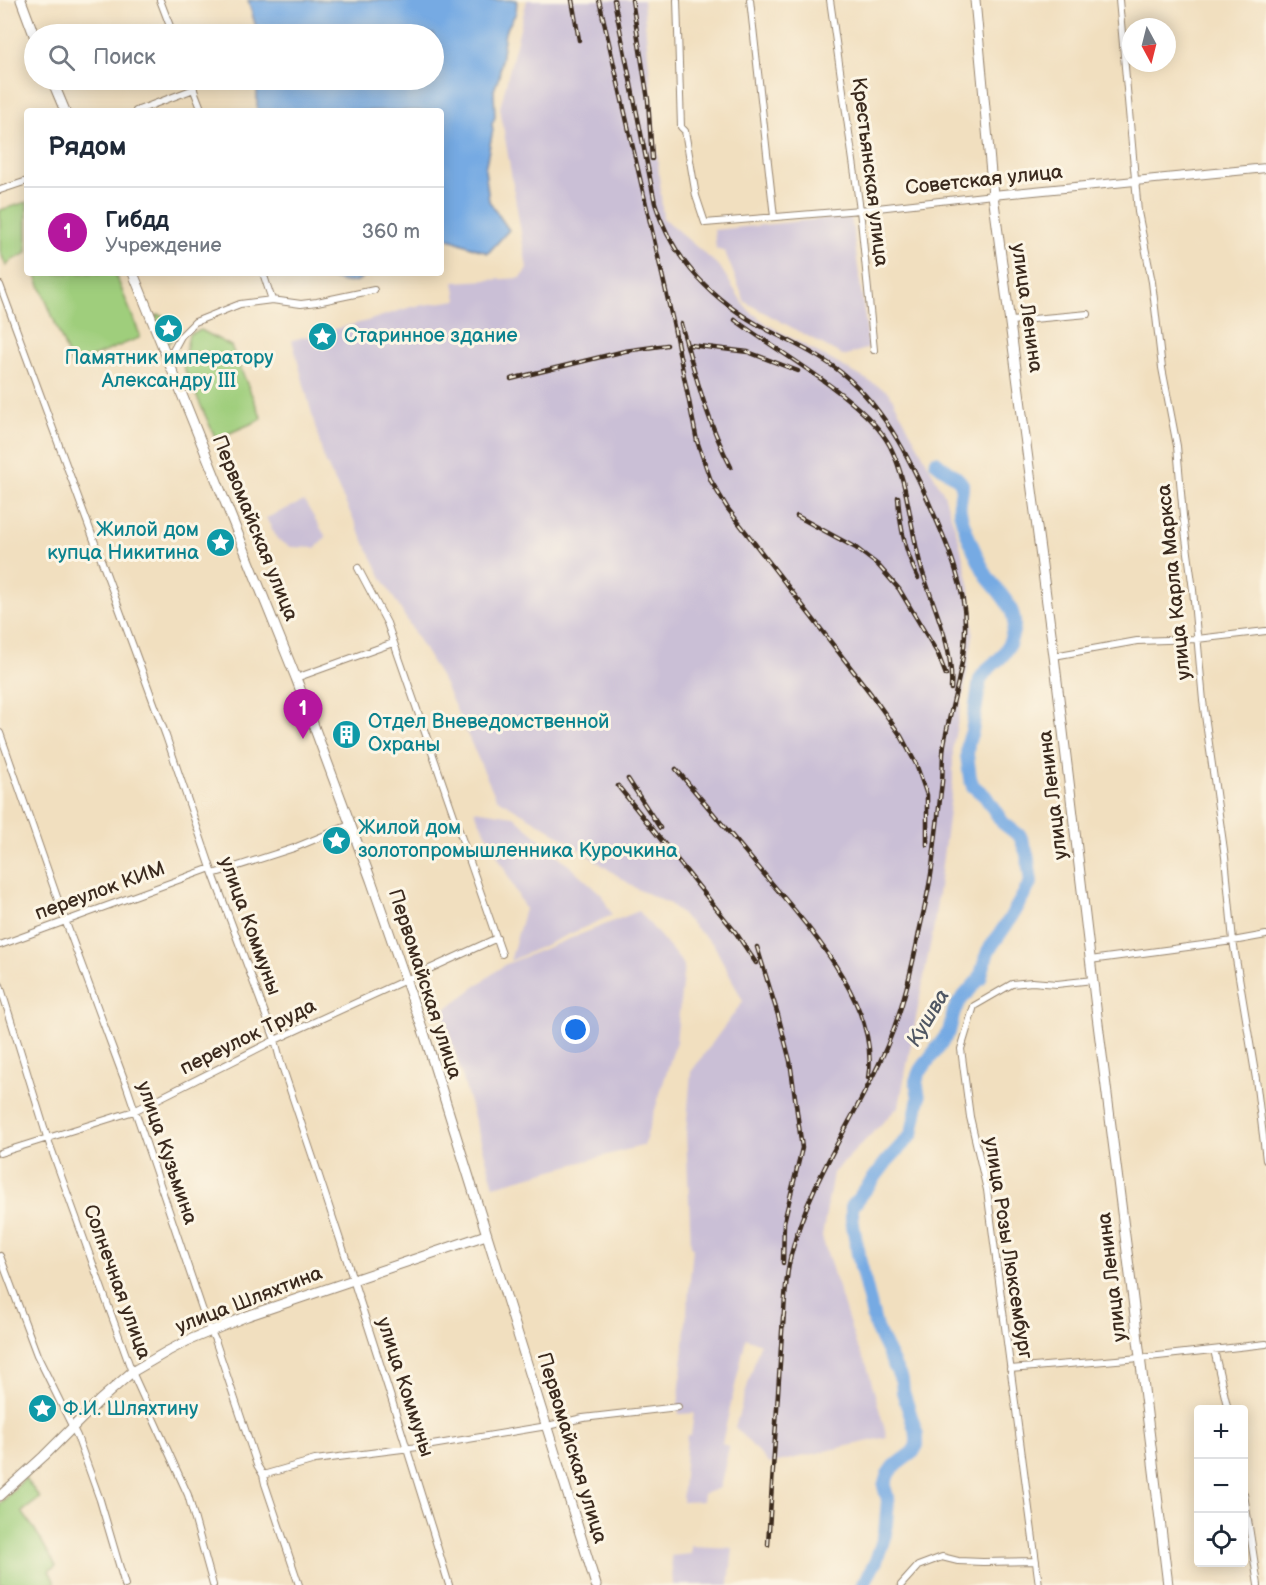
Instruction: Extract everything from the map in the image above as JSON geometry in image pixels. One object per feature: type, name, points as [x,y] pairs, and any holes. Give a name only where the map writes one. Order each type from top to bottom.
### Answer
[{"type":"main road","points":[[21,0],[30,24]]},
{"type":"main road","name":"улица Ленина","points":[[975,0],[993,195],[1054,656],[1168,1585]]},
{"type":"main road","points":[[56,90],[64,108]]},
{"type":"main road","name":"Первомайская улица","points":[[134,276],[296,678],[352,824],[406,980],[596,1585]]},
{"type":"main road","name":"улица Шляхтина","points":[[0,1496],[132,1372],[168,1351],[275,1305],[486,1235]]},
{"type":"street","points":[[160,0],[169,24]]},
{"type":"street","name":"Советская улица","points":[[677,0],[681,128],[685,131],[696,196],[705,223],[860,210],[1266,168]]},
{"type":"street","points":[[750,0],[774,217]]},
{"type":"street","name":"Крестьянская улица","points":[[830,0],[860,210],[874,350]]},
{"type":"street","name":"улица Карла Маркса","points":[[1119,0],[1138,212],[1155,301],[1162,368],[1177,446],[1203,701],[1225,857],[1233,941],[1256,1079],[1266,1160]]},
{"type":"street","points":[[144,108],[191,90]]},
{"type":"street","points":[[194,90],[201,108]]},
{"type":"street","points":[[0,190],[24,182]]},
{"type":"street","points":[[264,276],[272,300]]},
{"type":"street","name":"улица Коммуны","points":[[0,285],[275,1040],[408,1448],[449,1585]]},
{"type":"street","points":[[168,360],[181,336],[195,322],[240,304],[272,300],[301,304],[374,290]]},
{"type":"street","points":[[1011,321],[1089,314]]},
{"type":"street","points":[[358,568],[387,623],[502,954]]},
{"type":"street","points":[[1054,656],[1137,641],[1197,639],[1266,631]]},
{"type":"street","points":[[296,678],[393,643]]},
{"type":"street","name":"улица Кузьмина","points":[[0,733],[65,920],[123,1076],[257,1465],[263,1475],[299,1585]]},
{"type":"street","name":"переулок КИМ","points":[[0,945],[65,920],[212,871],[294,848],[352,824]]},
{"type":"street","points":[[1090,960],[1266,935]]},
{"type":"street","name":"переулок Труда","points":[[0,1154],[47,1137],[134,1111],[275,1040],[497,938]]},
{"type":"street","name":"улица Розы Люксембург","points":[[1039,1585],[987,1190],[970,1117],[961,1049],[974,1006],[1012,984],[1032,982],[1057,984],[1093,980]]},
{"type":"street","name":"Солнечная улица","points":[[0,985],[47,1137],[132,1372],[188,1495],[213,1585]]},
{"type":"street","points":[[0,1256],[37,1355],[77,1436],[100,1500],[125,1585]]},
{"type":"street","points":[[1010,1369],[1266,1344]]},
{"type":"street","points":[[1214,1350],[1227,1405]]},
{"type":"street","points":[[263,1475],[315,1460],[408,1448],[547,1426],[583,1418],[678,1407]]},
{"type":"street","points":[[1247,1513],[1258,1585]]},
{"type":"street","points":[[901,1585],[918,1566],[942,1557],[958,1561],[1036,1562]]},
{"type":"shaded area","points":[[527,0],[643,0],[663,218],[720,267],[746,308],[768,325],[889,392],[944,494],[959,540],[970,588],[973,636],[953,745],[953,781],[934,925],[899,1106],[833,1173],[822,1237],[856,1344],[867,1366],[887,1437],[769,1464],[735,1427],[760,1344],[746,1338],[722,1443],[729,1447],[720,1488],[703,1494],[702,1501],[682,1502],[687,1435],[691,1435],[694,1413],[679,1414],[678,1407],[693,1248],[691,1246],[686,1133],[691,1072],[743,1001],[714,945],[670,904],[637,889],[551,830],[496,798],[445,685],[381,576],[324,459],[292,340],[411,307],[457,300],[454,282],[521,278],[527,268],[500,108]]},
{"type":"shaded area","points":[[851,216],[869,348],[844,356],[745,302],[725,252],[716,249],[714,230]]},
{"type":"shaded area","points":[[304,501],[326,537],[316,548],[291,547],[278,540],[266,518]]},
{"type":"shaded area","points":[[474,810],[514,816],[601,894],[612,915],[510,961],[525,909]]},
{"type":"shaded area","points":[[639,911],[684,965],[676,1042],[644,1145],[494,1186],[443,1011],[504,965]]},
{"type":"shaded area","points":[[691,1546],[733,1548],[729,1585],[673,1585],[671,1556],[691,1554]]},
{"type":"green space","points":[[24,203],[24,254],[6,266],[0,251],[0,210]]},
{"type":"green space","points":[[36,276],[116,276],[140,335],[139,338],[72,365]]},
{"type":"green space","points":[[159,315],[173,320],[176,328],[170,342],[166,343],[155,316]]},
{"type":"green space","points":[[201,330],[231,346],[262,419],[216,439],[183,366],[189,334]]},
{"type":"green space","points":[[25,1478],[40,1498],[22,1512],[56,1566],[49,1570],[56,1585],[0,1585],[0,1504]]},
{"type":"water","points":[[248,0],[517,0],[516,13],[505,32],[499,77],[494,90],[495,117],[485,169],[489,201],[509,230],[488,253],[444,237],[444,108],[257,108],[257,90],[444,90],[444,24],[255,24]]},
{"type":"water","points":[[324,276],[364,276],[355,282]]},
{"type":"waterway","name":"Кушва","points":[[863,1585],[876,1561],[885,1534],[888,1500],[884,1486],[888,1474],[893,1467],[913,1452],[917,1445],[917,1435],[903,1392],[902,1381],[876,1328],[858,1254],[852,1207],[887,1161],[912,1134],[919,1098],[916,1081],[919,1073],[949,1032],[954,1011],[980,978],[988,951],[1031,882],[1027,854],[1020,836],[1003,823],[985,796],[973,786],[967,755],[980,680],[1006,651],[1013,631],[1013,617],[1007,603],[989,579],[968,536],[961,517],[962,484],[936,462]]},
{"type":"railway","points":[[572,0],[579,40]]},
{"type":"railway","points":[[599,0],[673,322],[697,441],[711,481],[728,509],[901,736],[916,764],[927,795],[927,845]]},
{"type":"railway","points":[[614,0],[655,203],[672,243],[697,277],[729,306],[834,367],[873,405],[898,441],[928,499],[956,570],[964,611],[963,654],[944,744],[931,876],[914,958],[898,1017],[887,1046],[821,1174],[799,1227],[788,1272],[783,1326]]},
{"type":"railway","points":[[632,0],[648,100],[652,159]]},
{"type":"railway","points":[[735,320],[842,394],[862,411],[890,446],[905,491],[922,570],[946,643],[951,689]]},
{"type":"railway","points":[[681,324],[708,415],[731,467]]},
{"type":"railway","points":[[511,379],[625,351],[667,345]]},
{"type":"railway","points":[[690,345],[748,352],[798,371]]},
{"type":"railway","points":[[898,497],[904,539],[918,578]]},
{"type":"railway","points":[[797,516],[856,548],[878,565],[899,589],[938,654],[946,675]]},
{"type":"railway","points":[[676,769],[797,913],[835,965],[863,1021],[869,1050],[868,1078]]},
{"type":"railway","points":[[628,779],[660,828]]},
{"type":"railway","points":[[618,786],[736,933],[756,963]]},
{"type":"railway","points":[[757,947],[790,1061],[802,1148],[784,1222],[783,1263]]},
{"type":"railway","points":[[768,1545],[783,1317]]},
{"type":"place","name":"Памятник императору Александру III","points":[[169,328]]},
{"type":"place","name":"Старинное здание","points":[[323,336]]},
{"type":"place","name":"Жилой дом купца Никитина","points":[[220,542]]},
{"type":"place","name":"Отдел Вневедомственной Охраны","points":[[347,734]]},
{"type":"place","name":"Гибдд","points":[[303,739]]},
{"type":"place","name":"Жилой дом золотопромышленника Курочкина","points":[[337,840]]},
{"type":"place","name":"Ф.И. Шляхтину","points":[[42,1409]]}]
